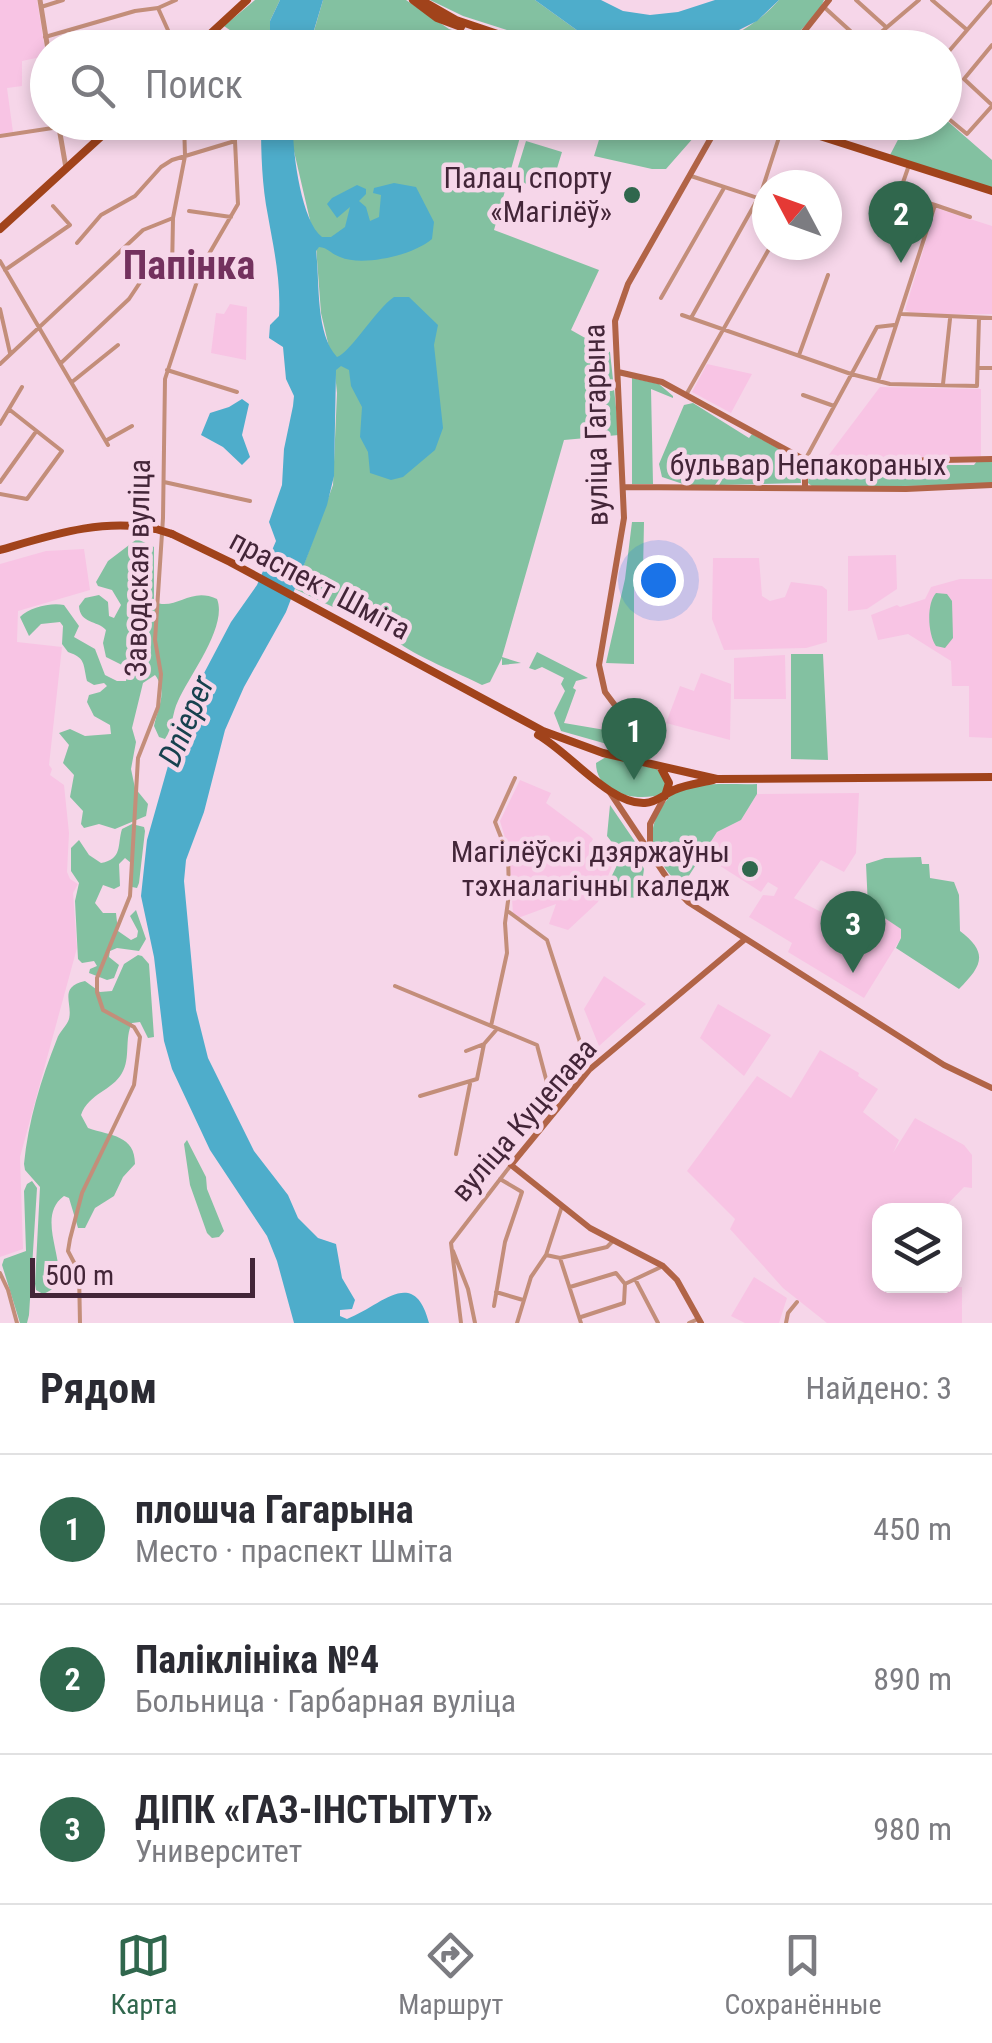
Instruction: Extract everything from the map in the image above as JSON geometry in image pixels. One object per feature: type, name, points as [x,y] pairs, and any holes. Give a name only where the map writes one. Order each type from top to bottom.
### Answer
[{"type":"main road","points":[[214,30],[247,0]]},
{"type":"main road","points":[[416,1],[444,21],[472,30]]},
{"type":"main road","points":[[416,1],[486,30]]},
{"type":"main road","points":[[805,30],[826,4]]},
{"type":"main road","points":[[0,229],[98,140]]},
{"type":"main road","name":"вуліца Гагарына","points":[[639,762],[632,728],[605,692],[599,665],[617,566],[624,487],[616,311],[710,140]]},
{"type":"main road","points":[[830,140],[992,191]]},
{"type":"main road","points":[[618,372],[662,382],[805,460],[992,459]]},
{"type":"main road","points":[[805,460],[805,487]]},
{"type":"main road","name":"бульвар Непакораных","points":[[624,487],[992,486]]},
{"type":"main road","name":"праспект Шміта","points":[[0,551],[95,526],[132,525],[172,536],[542,732],[657,766]]},
{"type":"main road","name":"праспект Шміта","points":[[351,629],[545,738],[608,790]]},
{"type":"main road","points":[[622,758],[630,753],[634,742]]},
{"type":"main road","points":[[592,774],[592,761],[603,753]]},
{"type":"main road","points":[[657,766],[717,779],[992,777]]},
{"type":"main road","points":[[651,854],[648,832],[665,796],[668,778],[657,766]]},
{"type":"main road","points":[[608,790],[637,802],[653,802],[681,788],[717,779]]},
{"type":"main road","points":[[608,790],[688,902],[944,1065],[992,1088]]},
{"type":"main road","name":"вуліца Куцепава","points":[[511,1165],[590,1070],[744,940]]},
{"type":"main road","points":[[511,1165],[613,1241],[664,1266],[678,1280],[699,1321]]},
{"type":"street","points":[[44,30],[40,3],[63,0]]},
{"type":"street","points":[[69,30],[176,0]]},
{"type":"street","points":[[856,0],[886,28],[919,0]]},
{"type":"street","points":[[932,0],[967,30]]},
{"type":"street","points":[[962,36],[992,0]]},
{"type":"street","points":[[826,4],[852,30]]},
{"type":"street","points":[[158,8],[168,30]]},
{"type":"street","points":[[962,129],[968,134],[992,105],[964,79],[991,48]]},
{"type":"street","points":[[0,136],[30,130]]},
{"type":"street","points":[[61,140],[66,171]]},
{"type":"street","points":[[185,140],[174,218],[173,276],[196,282]]},
{"type":"street","points":[[766,170],[774,140]]},
{"type":"street","points":[[77,243],[101,215],[136,196],[154,173],[172,160],[235,142]]},
{"type":"street","name":"Заводская вуліца","points":[[80,1323],[79,1272],[68,1252],[70,1239],[82,1193],[134,1086],[140,1037],[134,1027],[104,1010],[97,978],[130,896],[138,758],[158,707],[161,674],[156,640],[167,370],[207,254],[238,204],[235,142]]},
{"type":"street","points":[[909,165],[899,194],[970,218]]},
{"type":"street","points":[[691,176],[752,196]]},
{"type":"street","points":[[661,298],[724,188]]},
{"type":"street","points":[[5,270],[70,225],[53,206]]},
{"type":"street","points":[[878,381],[935,206]]},
{"type":"street","points":[[690,318],[752,209]]},
{"type":"street","points":[[190,211],[231,216]]},
{"type":"street","points":[[0,364],[144,230],[174,218]]},
{"type":"street","points":[[686,395],[763,260]]},
{"type":"street","points":[[0,261],[108,442],[132,426]]},
{"type":"street","points":[[799,356],[828,276]]},
{"type":"street","points":[[61,363],[128,299],[141,281]]},
{"type":"street","points":[[0,309],[10,353]]},
{"type":"street","points":[[902,314],[992,318]]},
{"type":"street","points":[[682,315],[878,381],[977,386],[979,318]]},
{"type":"street","points":[[943,384],[950,318]]},
{"type":"street","points":[[805,460],[877,326],[894,325]]},
{"type":"street","points":[[72,382],[118,344]]},
{"type":"street","points":[[978,368],[992,368]]},
{"type":"street","points":[[167,370],[237,392]]},
{"type":"street","points":[[0,424],[22,388]]},
{"type":"street","points":[[803,395],[834,406]]},
{"type":"street","points":[[0,494],[27,499],[62,452],[10,410]]},
{"type":"street","points":[[0,482],[36,431]]},
{"type":"street","points":[[164,482],[250,501]]},
{"type":"street","points":[[420,1096],[476,1080],[484,1044],[494,1027],[507,953],[508,855],[495,822],[514,778]]},
{"type":"street","points":[[507,910],[548,940],[590,1070]]},
{"type":"street","points":[[396,986],[537,1045],[555,1111]]},
{"type":"street","points":[[466,1050],[484,1044]]},
{"type":"street","points":[[456,1154],[470,1084]]},
{"type":"street","name":"вуліца Куцепава","points":[[461,1323],[451,1248],[460,1228],[511,1165]]},
{"type":"street","points":[[494,1306],[505,1242],[522,1192],[500,1179]]},
{"type":"street","points":[[518,1323],[531,1277],[546,1255],[562,1206]]},
{"type":"street","points":[[546,1255],[560,1258],[607,1247],[613,1241]]},
{"type":"street","points":[[451,1248],[468,1289],[475,1323]]},
{"type":"street","points":[[560,1258],[580,1320],[624,1303],[625,1284],[616,1273],[570,1287]]},
{"type":"street","points":[[625,1284],[664,1266]]},
{"type":"street","points":[[0,1273],[17,1323]]},
{"type":"street","points":[[635,1279],[658,1323]]},
{"type":"street","points":[[496,1292],[523,1300]]},
{"type":"street","points":[[786,1323],[797,1302]]},
{"type":"street","points":[[689,1323],[699,1321]]},
{"type":"shaded area","points":[[0,0],[37,0],[42,30],[30,30],[30,59],[22,61],[22,86],[7,88],[13,132],[0,134]]},
{"type":"shaded area","points":[[936,208],[992,226],[992,314],[916,315],[905,310]]},
{"type":"shaded area","points":[[230,304],[247,307],[246,360],[211,353],[216,313],[224,314]]},
{"type":"shaded area","points":[[707,364],[752,374],[731,413],[692,392]]},
{"type":"shaded area","points":[[880,387],[981,389],[981,456],[825,460]]},
{"type":"shaded area","points":[[84,549],[90,590],[18,611],[17,642],[62,647],[49,765],[50,775],[64,785],[69,833],[67,872],[78,884],[73,893],[77,948],[20,1157],[23,1249],[0,1257],[0,564],[46,551]]},
{"type":"shaded area","points":[[896,555],[897,589],[867,609],[848,611],[848,556]]},
{"type":"shaded area","points":[[713,558],[759,558],[762,596],[770,601],[785,597],[791,582],[822,586],[827,590],[827,642],[806,648],[724,650],[712,619]]},
{"type":"shaded area","points":[[960,579],[992,579],[992,738],[969,737],[969,686],[952,686],[951,661],[908,634],[878,640],[871,615],[925,599],[931,587]]},
{"type":"shaded area","points":[[785,655],[786,699],[734,699],[734,658]]},
{"type":"shaded area","points":[[701,673],[731,684],[730,740],[666,723],[680,686],[694,691]]},
{"type":"shaded area","points":[[520,780],[551,793],[546,803],[589,835],[593,839],[589,846],[612,866],[598,902],[568,930],[549,924],[556,904],[518,918],[513,914],[509,851],[500,821]]},
{"type":"shaded area","points":[[859,793],[856,853],[844,872],[821,860],[794,898],[852,928],[868,907],[902,929],[901,938],[864,998],[788,952],[792,943],[749,917],[763,895],[774,896],[778,888],[768,882],[761,892],[703,855],[717,832],[741,820],[757,794]]},
{"type":"shaded area","points":[[604,976],[646,1004],[599,1046],[584,1009]]},
{"type":"shaded area","points":[[718,1004],[771,1035],[744,1076],[700,1038]]},
{"type":"shaded area","points":[[820,1050],[878,1089],[863,1112],[899,1140],[893,1153],[915,1118],[964,1145],[972,1155],[972,1188],[964,1187],[949,1203],[872,1203],[872,1293],[962,1293],[962,1323],[827,1323],[783,1288],[730,1229],[735,1219],[687,1171],[757,1076],[791,1098]]},
{"type":"shaded area","points":[[754,1277],[787,1298],[779,1323],[745,1323],[731,1316]]},
{"type":"green space","points":[[255,0],[280,0],[270,30],[230,30],[224,26]]},
{"type":"green space","points":[[323,0],[406,0],[452,30],[314,30]]},
{"type":"green space","points":[[430,0],[535,0],[577,30],[507,30]]},
{"type":"green space","points":[[779,0],[824,0],[801,30],[742,30]]},
{"type":"green space","points":[[962,134],[992,160],[992,189],[890,155],[898,140],[962,140]]},
{"type":"green space","points":[[293,140],[519,140],[494,230],[599,270],[571,330],[610,352],[619,435],[564,440],[502,657],[521,663],[502,665],[502,658],[490,682],[482,685],[404,646],[375,614],[356,612],[352,616],[295,589],[333,485],[337,393],[321,313],[316,246]]},
{"type":"green space","points":[[599,140],[691,140],[666,169],[594,156]]},
{"type":"green space","points":[[526,141],[562,152],[550,191],[514,180]]},
{"type":"green space","points":[[632,378],[659,384],[673,396],[651,389],[653,484],[632,484]]},
{"type":"green space","points":[[693,403],[749,438],[752,434],[799,460],[801,483],[719,485],[737,455],[715,485],[686,485],[662,477],[659,464],[684,405]]},
{"type":"green space","points":[[977,461],[992,461],[992,485],[813,487],[808,483],[810,466],[932,462],[974,465]]},
{"type":"green space","points":[[632,522],[644,522],[643,572],[634,573],[634,664],[606,663],[625,579]]},
{"type":"green space","points":[[137,539],[154,547],[154,602],[170,604],[199,595],[217,599],[217,623],[178,701],[165,739],[159,737],[154,726],[161,700],[159,681],[155,675],[143,683],[132,728],[136,742],[131,769],[135,788],[148,804],[146,816],[115,829],[99,824],[84,828],[83,811],[70,797],[74,775],[63,763],[69,745],[59,733],[70,729],[85,736],[111,734],[110,725],[94,716],[87,702],[89,695],[107,686],[87,681],[81,659],[62,644],[60,622],[41,624],[29,636],[20,617],[41,606],[64,605],[79,626],[74,637],[95,649],[105,675],[126,681],[128,668],[106,657],[106,630],[86,619],[79,606],[85,598],[99,595],[108,602],[109,616],[114,618],[121,605],[112,590],[96,582],[108,561]]},
{"type":"green space","points":[[936,593],[947,594],[952,601],[953,638],[945,648],[936,646],[930,627],[929,612]]},
{"type":"green space","points":[[537,652],[588,678],[576,681],[564,723],[611,731],[617,717],[614,746],[561,731],[554,713],[565,691],[561,684],[564,678],[542,667],[529,668]]},
{"type":"green space","points":[[791,654],[823,654],[828,760],[791,759]]},
{"type":"green space","points":[[606,757],[657,769],[667,785],[663,794],[631,796],[611,789],[598,774],[596,763]]},
{"type":"green space","points":[[757,784],[757,794],[741,820],[717,832],[681,888],[653,843],[654,823],[665,802],[689,787]]},
{"type":"green space","points":[[610,805],[640,849],[636,852],[644,869],[640,898],[602,896],[622,855],[607,836]]},
{"type":"green space","points":[[132,824],[144,827],[145,831],[137,888],[132,887],[131,863],[125,858],[119,864],[120,886],[114,889],[103,885],[95,903],[103,913],[116,913],[118,931],[131,940],[138,931],[130,916],[136,910],[146,939],[139,951],[110,951],[109,957],[119,965],[114,978],[107,980],[89,973],[97,966],[94,961],[82,963],[78,959],[75,901],[79,883],[71,871],[71,848],[79,840],[89,855],[101,863],[108,861],[118,850],[122,829]]},
{"type":"green space","points":[[921,857],[922,864],[929,864],[930,878],[954,882],[959,895],[960,931],[978,953],[977,966],[959,989],[896,948],[901,929],[868,907],[866,864],[885,858]]},
{"type":"green space","points":[[138,955],[149,964],[154,1037],[148,1038],[140,1022],[132,1023],[122,1073],[89,1102],[81,1115],[88,1128],[126,1142],[135,1164],[114,1196],[95,1208],[85,1228],[78,1228],[69,1198],[64,1196],[55,1207],[52,1220],[58,1277],[54,1287],[43,1294],[35,1284],[40,1187],[24,1164],[36,1101],[58,1036],[69,1019],[69,991],[85,981],[100,992],[112,991],[124,964]]},
{"type":"green space","points":[[187,1140],[206,1177],[224,1231],[219,1237],[212,1238],[207,1233],[190,1185],[184,1144]]},
{"type":"green space","points":[[32,1181],[37,1188],[29,1315],[27,1323],[20,1323],[2,1265],[4,1259],[26,1251],[24,1191]]},
{"type":"water","points":[[280,0],[323,0],[314,30],[270,30]]},
{"type":"water","points":[[535,0],[601,0],[623,11],[650,15],[678,12],[715,0],[779,0],[757,21],[739,30],[577,30]]},
{"type":"water","name":"Dnieper","points":[[261,140],[294,140],[303,201],[322,237],[331,237],[345,227],[350,207],[337,218],[327,204],[332,198],[357,185],[366,189],[359,201],[366,207],[370,221],[379,217],[381,195],[373,193],[374,188],[394,183],[416,187],[434,222],[432,239],[388,258],[362,261],[319,247],[316,251],[320,307],[325,335],[337,357],[394,297],[409,297],[438,325],[434,345],[443,428],[435,450],[403,477],[391,480],[370,473],[368,452],[360,437],[362,407],[351,386],[349,370],[341,366],[336,370],[334,476],[327,505],[286,612],[225,730],[204,812],[186,860],[184,881],[196,1010],[208,1058],[254,1151],[288,1195],[298,1218],[318,1238],[336,1244],[342,1278],[355,1300],[352,1309],[340,1310],[340,1316],[347,1319],[395,1294],[405,1293],[415,1296],[423,1306],[429,1323],[294,1323],[267,1236],[210,1150],[172,1069],[141,896],[147,840],[183,713],[231,622],[257,585],[276,541],[269,522],[282,485],[294,396],[286,379],[283,347],[269,338],[270,325],[279,316],[279,290]]},
{"type":"water","points":[[242,399],[249,404],[242,435],[250,457],[242,465],[223,447],[201,435],[210,413]]},
{"type":"place","name":"Палац спорту «Магілёў»","points":[[632,195]]},
{"type":"place","name":"Паліклініка №4","points":[[901,263]]},
{"type":"place","name":"плошча Гагарына","points":[[634,780]]},
{"type":"place","name":"Магілёўскі дзяржаўны тэхналагічны каледж","points":[[750,869]]},
{"type":"place","name":"ДІПК «ГАЗ-ІНСТЫТУТ»","points":[[853,973]]},
{"type":"district","name":"Папінка","points":[[189,265]]}]
